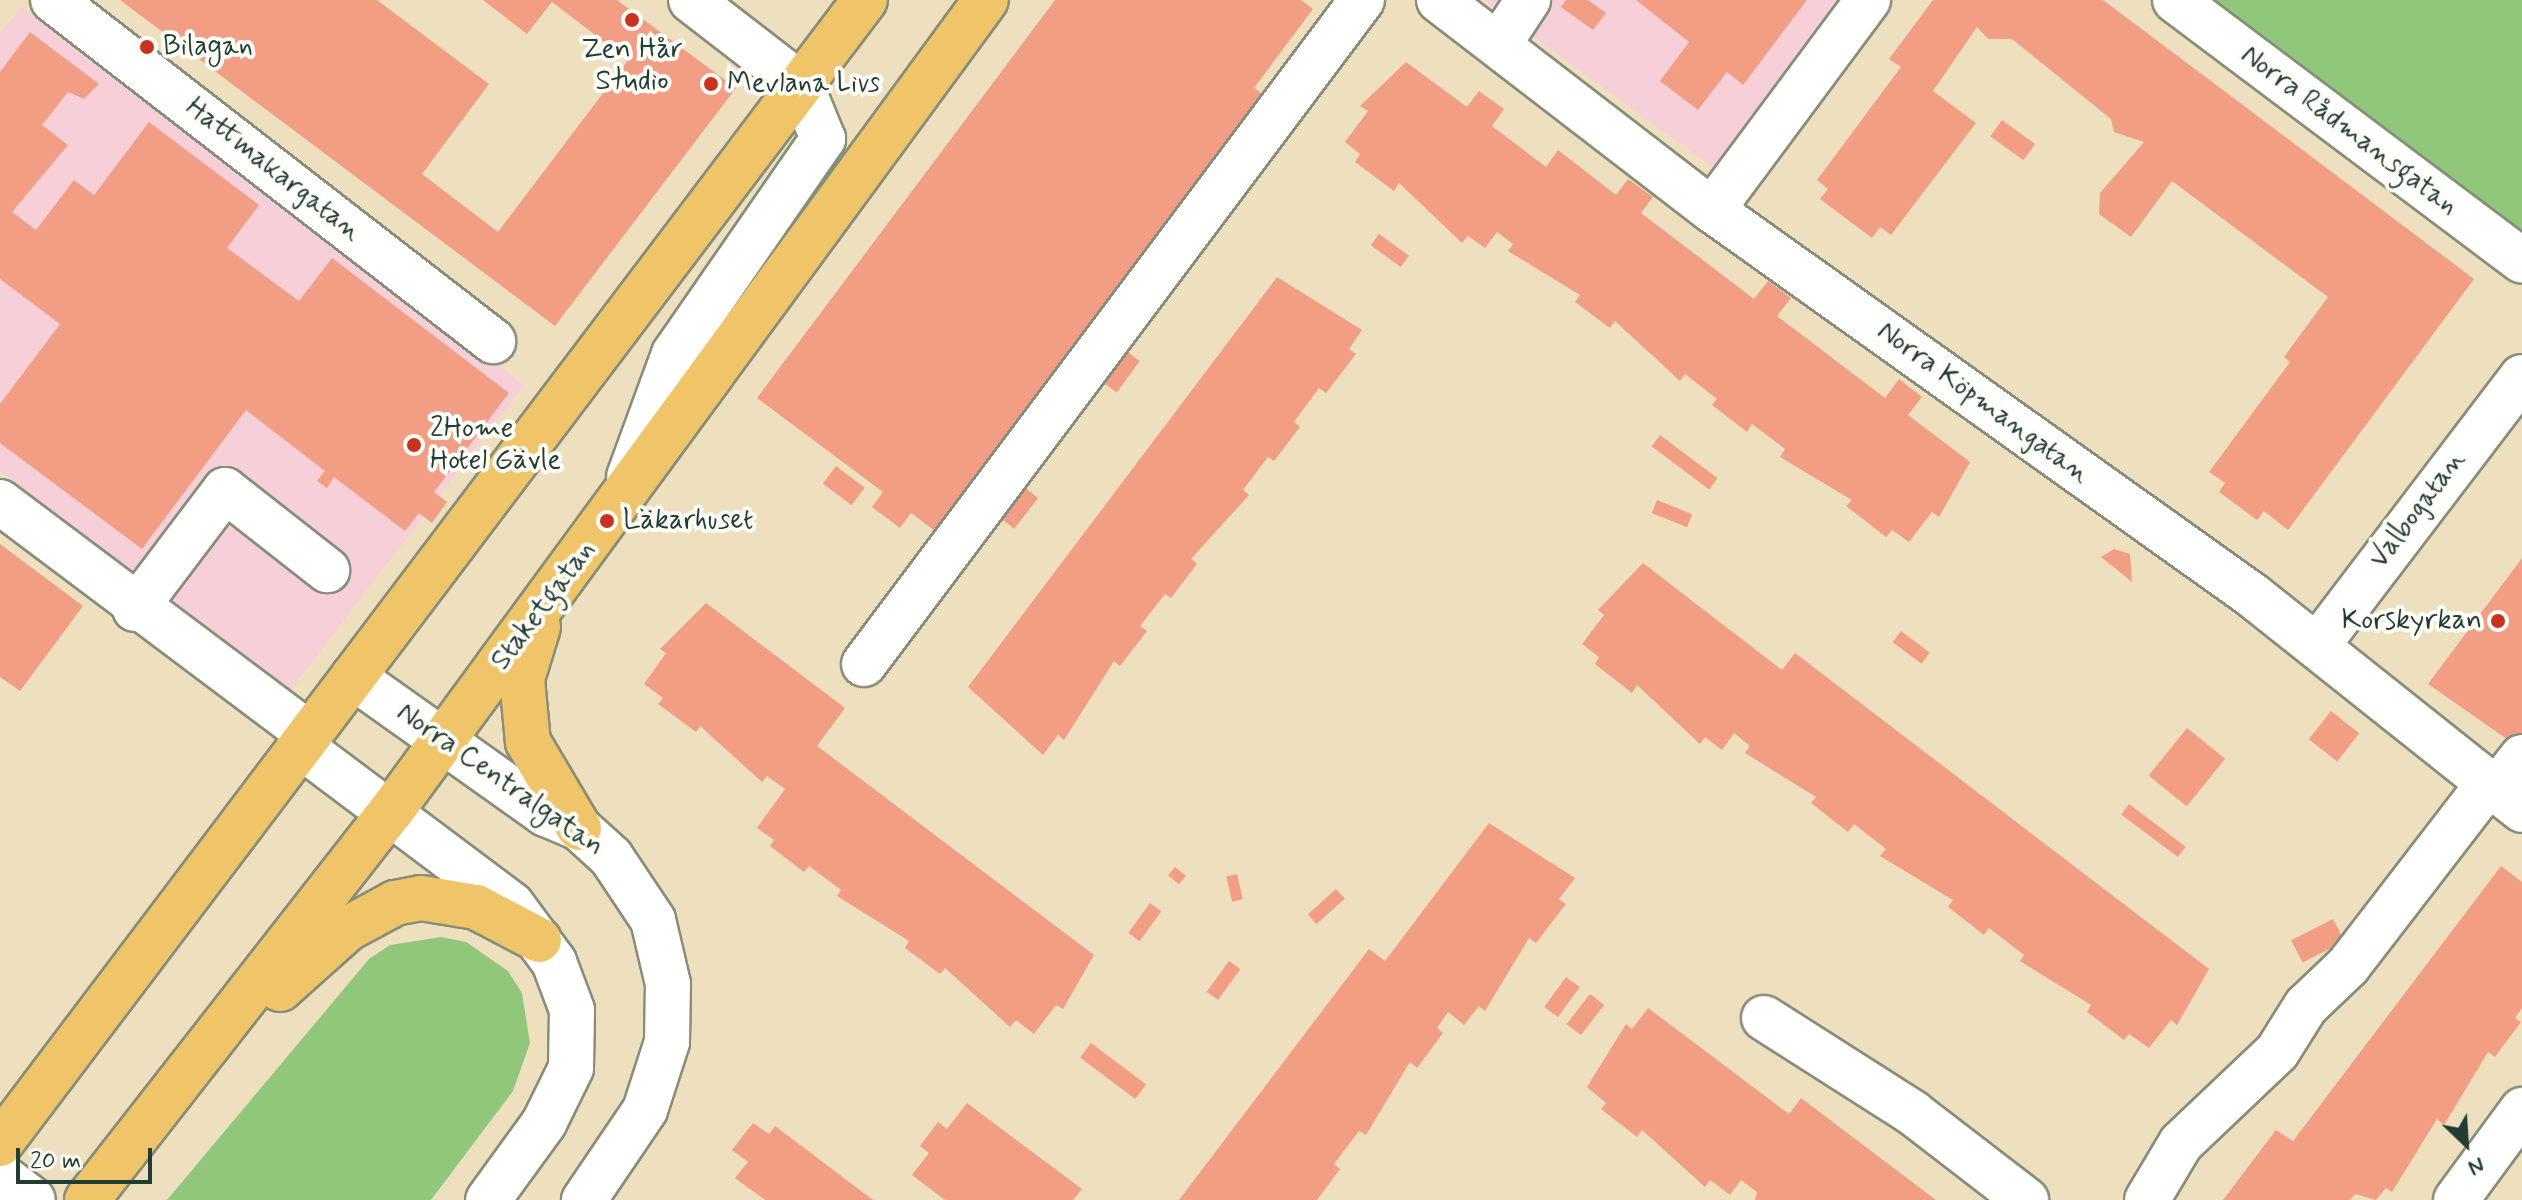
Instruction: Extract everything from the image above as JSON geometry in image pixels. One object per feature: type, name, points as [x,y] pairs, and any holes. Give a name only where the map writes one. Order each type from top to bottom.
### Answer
[{"type":"main road","points":[[0,1144],[865,0]]},
{"type":"main road","name":"Staketgatan","points":[[87,1200],[392,810],[619,505],[986,0]]},
{"type":"main road","points":[[552,595],[531,641],[522,712],[540,771],[579,828]]},
{"type":"main road","points":[[176,1086],[318,952],[383,907],[447,899],[503,916],[539,940]]},
{"type":"street","name":"Hattmakargatan","points":[[53,0],[493,341]]},
{"type":"street","points":[[619,505],[674,354],[823,139],[801,85],[691,0]]},
{"type":"street","points":[[864,664],[1362,0]]},
{"type":"street","name":"Norra Köpmangatan","points":[[1439,0],[1712,210],[2507,785]]},
{"type":"street","points":[[1499,44],[1528,0]]},
{"type":"street","points":[[1712,210],[1868,0]]},
{"type":"street","name":"Norra Rådmansgatan","points":[[2175,0],[2522,261]]},
{"type":"street","name":"Valbogatan","points":[[2317,646],[2522,377]]},
{"type":"street","points":[[135,609],[225,490],[327,570]]},
{"type":"street","points":[[0,502],[512,905],[539,940],[572,1010],[571,1068],[552,1110],[488,1200]]},
{"type":"street","name":"Norra Centralgatan","points":[[353,677],[546,814],[579,828],[611,857],[653,920],[670,1014],[645,1110],[584,1200]]},
{"type":"street","points":[[2147,1200],[2181,1143],[2277,1052],[2306,1006],[2348,966],[2507,785]]},
{"type":"street","points":[[1764,1018],[1913,1113],[2026,1200]]},
{"type":"street","points":[[2456,1200],[2522,1110]]},
{"type":"street","points":[[0,1175],[33,1200]]},
{"type":"shaded area","points":[[1483,0],[1852,0],[1723,175]]},
{"type":"shaded area","points":[[21,7],[524,385],[289,692],[0,471],[0,34]]},
{"type":"green space","points":[[2213,0],[2522,0],[2522,237]]},
{"type":"green space","points":[[441,937],[466,942],[508,971],[522,993],[530,1043],[513,1091],[431,1200],[167,1200],[369,959],[390,945]]},
{"type":"building","points":[[120,0],[377,0],[489,84],[422,174],[498,232],[628,60],[552,2],[527,34],[483,0],[617,0],[736,88],[555,326]]},
{"type":"building","points":[[1055,0],[1301,0],[1313,9],[1254,88],[1271,100],[943,537],[911,513],[900,528],[872,507],[883,492],[757,398]]},
{"type":"building","points":[[1566,0],[1588,0],[1606,13],[1593,30],[1561,7]]},
{"type":"building","points":[[1636,0],[1807,0],[1743,85],[1727,72],[1698,110],[1660,81],[1689,42]]},
{"type":"building","points":[[1933,0],[2103,0],[2474,279],[2288,530],[2264,511],[2257,520],[2219,492],[2225,483],[2209,472],[2290,362],[2284,357],[2328,297],[2172,181],[2131,237],[2099,214],[2100,193],[2144,142],[2114,132],[2111,119],[2012,39],[1988,39],[1977,27],[1933,91],[1976,123],[1891,235],[1880,227],[1872,238],[1820,199],[1828,189],[1817,180],[1901,67],[1889,59]]},
{"type":"building","points":[[30,32],[99,84],[84,99],[68,92],[42,125],[68,145],[12,212],[36,230],[74,180],[94,195],[149,122],[259,205],[227,248],[299,301],[332,258],[509,393],[434,492],[447,502],[432,523],[419,513],[405,531],[334,477],[327,488],[317,481],[325,471],[246,410],[142,549],[0,443],[0,404],[60,324],[0,279],[0,72]]},
{"type":"building","points":[[1406,62],[1467,107],[1479,91],[1504,109],[1492,126],[1546,167],[1558,150],[1616,195],[1628,179],[1653,197],[1641,213],[1754,299],[1768,281],[1791,298],[1777,316],[1885,398],[1899,379],[1922,397],[1908,415],[1970,462],[1939,517],[1932,512],[1909,542],[1892,530],[1886,537],[1846,506],[1852,500],[1780,457],[1785,449],[1752,424],[1747,432],[1712,405],[1717,399],[1685,374],[1680,381],[1615,321],[1610,328],[1575,302],[1580,295],[1508,251],[1513,244],[1497,232],[1485,248],[1468,236],[1462,243],[1399,183],[1394,191],[1355,162],[1360,154],[1345,142],[1368,111],[1360,106]]},
{"type":"building","points":[[2002,120],[2035,144],[2023,160],[1990,136]]},
{"type":"building","points":[[1379,234],[1409,256],[1401,267],[1371,245]]},
{"type":"building","points":[[1277,277],[1362,330],[1349,349],[1356,354],[1326,393],[1319,388],[1294,422],[1300,427],[1274,461],[1268,457],[1243,490],[1249,495],[1191,559],[1197,564],[1171,598],[1165,594],[1140,626],[1147,631],[1120,666],[1114,661],[1064,740],[1058,735],[1043,755],[968,687]]},
{"type":"building","points":[[1126,351],[1140,361],[1117,393],[1103,383]]},
{"type":"building","points":[[1660,435],[1718,478],[1709,490],[1652,446]]},
{"type":"building","points":[[836,466],[865,488],[852,505],[823,484]]},
{"type":"building","points":[[1024,487],[1038,498],[1014,529],[1000,518]]},
{"type":"building","points":[[1657,500],[1692,514],[1687,527],[1652,513]]},
{"type":"building","points":[[0,544],[83,606],[20,691],[0,677]]},
{"type":"building","points":[[2114,549],[2130,554],[2132,582],[2101,557]]},
{"type":"building","name":"Korskyrkan","points":[[2522,558],[2522,734],[2514,744],[2428,684]]},
{"type":"building","points":[[1643,563],[1782,670],[1795,653],[2209,969],[2177,1025],[2171,1020],[2149,1048],[2129,1034],[2124,1040],[2087,1012],[2091,1005],[2020,961],[2024,955],[1989,928],[1984,935],[1948,907],[1953,900],[1880,856],[1886,849],[1854,824],[1848,832],[1811,803],[1816,797],[1745,753],[1750,746],[1734,733],[1722,750],[1705,737],[1700,744],[1637,685],[1632,693],[1595,664],[1599,657],[1582,644],[1604,615],[1598,610]]},
{"type":"building","points":[[706,603],[845,708],[817,746],[1094,955],[1063,1009],[1056,1005],[1034,1034],[1016,1020],[1010,1027],[945,968],[940,974],[905,948],[909,941],[837,896],[841,890],[809,866],[804,872],[770,846],[774,840],[757,828],[785,789],[767,776],[762,782],[700,726],[696,732],[658,704],[663,698],[644,684],[666,653],[660,649]]},
{"type":"building","points":[[1901,631],[1930,653],[1921,664],[1893,642]]},
{"type":"building","points":[[2331,711],[2359,733],[2337,762],[2309,739]]},
{"type":"building","points":[[2187,728],[2225,759],[2187,806],[2149,775]]},
{"type":"building","points":[[2129,804],[2186,847],[2178,857],[2121,814]]},
{"type":"building","points":[[1489,823],[1575,878],[1559,899],[1566,904],[1536,943],[1529,938],[1485,1011],[1479,1006],[1464,1025],[1448,1012],[1437,1028],[1443,1033],[1417,1068],[1410,1062],[1366,1135],[1359,1131],[1334,1164],[1340,1169],[1317,1200],[1179,1200],[1369,949],[1385,961]]},
{"type":"building","points":[[2501,866],[2522,882],[2522,1008],[2515,1018],[2521,1022],[2495,1057],[2488,1052],[2444,1125],[2437,1119],[2392,1192],[2386,1188],[2376,1200],[2355,1194],[2350,1200],[2223,1200],[2276,1130],[2293,1141]]},
{"type":"building","points":[[1175,867],[1186,876],[1179,884],[1168,876]]},
{"type":"building","points":[[1237,874],[1243,899],[1232,902],[1226,876]]},
{"type":"building","points":[[1336,889],[1345,899],[1316,924],[1308,914]]},
{"type":"building","points":[[1150,903],[1161,911],[1140,941],[1128,933]]},
{"type":"building","points":[[2333,919],[2344,941],[2302,963],[2291,940]]},
{"type":"building","points":[[1229,961],[1240,969],[1218,1000],[1207,992]]},
{"type":"building","points":[[1566,977],[1580,987],[1558,1017],[1544,1007]]},
{"type":"building","points":[[1590,994],[1604,1005],[1581,1035],[1567,1024]]},
{"type":"building","points":[[1648,1008],[1789,1114],[1801,1098],[1936,1200],[1755,1200],[1757,1192],[1741,1180],[1730,1195],[1710,1180],[1705,1187],[1642,1130],[1637,1137],[1601,1109],[1606,1103],[1587,1087],[1626,1024],[1632,1029]]},
{"type":"building","points":[[1091,1043],[1146,1085],[1135,1099],[1080,1057]]},
{"type":"building","points":[[967,1103],[1082,1189],[1073,1200],[945,1200],[912,1175],[929,1153],[920,1146],[938,1122],[947,1129]]},
{"type":"building","points":[[753,1123],[769,1134],[775,1126],[873,1200],[765,1200],[735,1178],[748,1162],[732,1150]]},
{"type":"place","name":"Zen Hår Studio","points":[[632,20]]},
{"type":"place","name":"Bilagan","points":[[147,47]]},
{"type":"place","name":"Mevlana Livs","points":[[711,84]]},
{"type":"place","name":"2Home Hotel Gävle","points":[[414,445]]},
{"type":"place","name":"Läkarhuset","points":[[607,521]]},
{"type":"place","name":"Korskyrkan","points":[[2498,621]]}]
